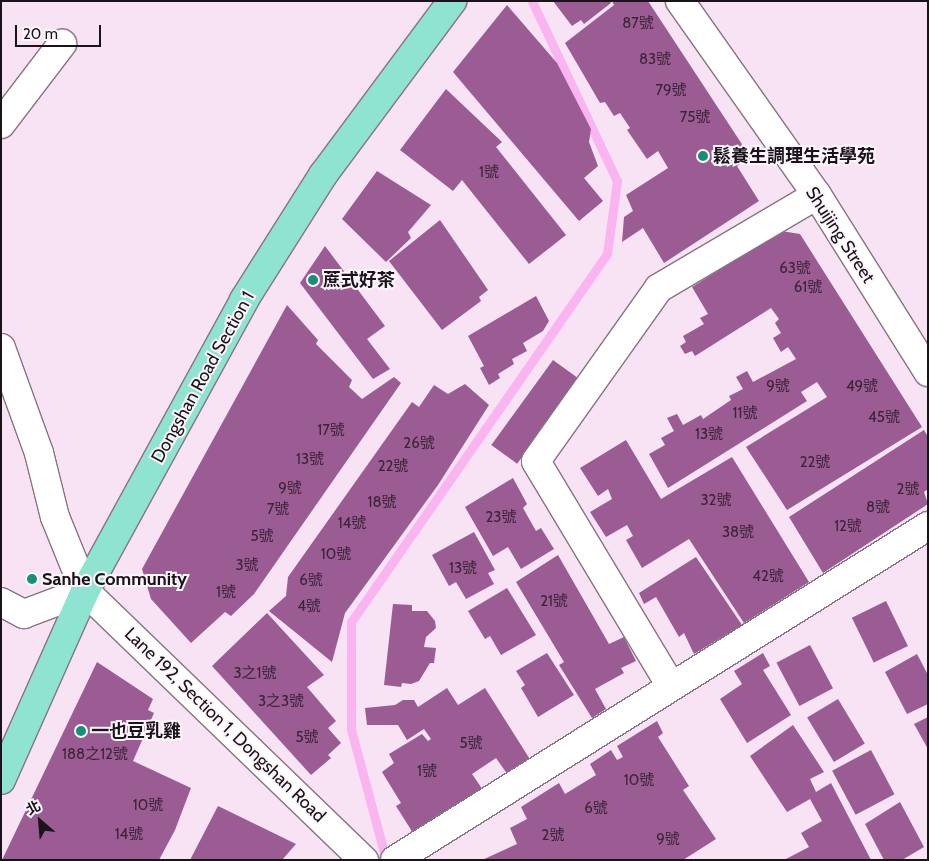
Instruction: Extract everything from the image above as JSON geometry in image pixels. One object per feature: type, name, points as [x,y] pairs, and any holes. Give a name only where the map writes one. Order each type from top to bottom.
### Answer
[{"type":"main road","name":"Dongshan Road Section 1","points":[[1,780],[86,591],[244,300],[323,175],[452,1]]},
{"type":"street","name":"Shuijing Street","points":[[680,1],[817,195],[928,372]]},
{"type":"street","points":[[1,124],[62,44]]},
{"type":"street","points":[[672,686],[536,461],[659,288],[817,195]]},
{"type":"street","points":[[1,348],[39,453],[56,517],[86,591],[24,614],[1,602]]},
{"type":"street","points":[[395,860],[426,852],[672,686],[928,526]]},
{"type":"street","name":"Lane 192, Section 1, Dongshan Road","points":[[86,591],[364,860]]},
{"type":"building","points":[[553,1],[610,1],[611,3],[584,24],[581,20],[572,26]]},
{"type":"building","points":[[612,1],[648,1],[751,158],[737,166],[759,201],[664,263],[643,228],[622,242],[624,217],[633,211],[626,195],[668,168],[658,151],[647,159],[627,130],[630,128],[620,113],[614,116],[605,102],[600,103],[565,43],[614,5]]},
{"type":"building","points":[[507,5],[557,63],[591,129],[589,142],[598,166],[584,178],[603,201],[579,221],[453,72]]},
{"type":"building","points":[[446,89],[502,142],[496,147],[566,235],[529,264],[462,180],[453,191],[400,150]]},
{"type":"building","points":[[377,171],[431,205],[408,232],[411,238],[386,262],[342,219]]},
{"type":"building","points":[[440,220],[488,290],[479,297],[481,301],[442,330],[389,261]]},
{"type":"building","points":[[781,231],[800,234],[922,427],[787,510],[746,447],[827,397],[817,382],[801,392],[807,401],[668,488],[649,454],[665,445],[661,438],[674,431],[667,418],[677,414],[683,425],[701,415],[703,419],[731,400],[729,396],[743,389],[736,377],[747,371],[753,382],[796,359],[788,347],[781,352],[773,338],[781,333],[775,323],[779,319],[771,308],[695,356],[692,351],[685,354],[680,346],[686,342],[683,336],[704,324],[700,318],[708,314],[692,287]]},
{"type":"building","points":[[325,246],[385,326],[367,339],[390,369],[373,379],[300,283]]},
{"type":"building","points":[[536,296],[549,321],[543,331],[523,343],[527,351],[512,359],[514,364],[498,374],[500,378],[489,385],[480,368],[484,366],[468,336]]},
{"type":"building","points":[[287,305],[318,340],[316,344],[352,380],[349,387],[362,399],[394,377],[401,383],[254,594],[231,616],[225,612],[191,643],[151,599],[142,569]]},
{"type":"building","points":[[553,360],[579,379],[517,464],[491,445]]},
{"type":"building","points":[[465,384],[489,405],[438,485],[345,613],[332,662],[269,611],[286,596],[288,577],[412,402],[419,407],[434,385],[448,394]]},
{"type":"building","points":[[924,430],[928,437],[928,489],[924,492],[928,504],[823,573],[789,517]]},
{"type":"building","points":[[626,440],[661,499],[732,457],[809,582],[744,623],[689,539],[642,568],[626,540],[633,536],[627,525],[606,537],[590,512],[612,499],[608,489],[598,496],[580,468]]},
{"type":"building","points":[[513,478],[527,504],[523,508],[536,531],[541,528],[554,549],[521,569],[508,547],[493,556],[465,507]]},
{"type":"building","points":[[474,532],[495,570],[488,573],[494,584],[466,599],[456,582],[449,586],[432,555]]},
{"type":"building","points":[[558,555],[609,644],[624,637],[636,661],[621,668],[624,673],[595,689],[606,709],[592,718],[559,665],[564,662],[516,582]]},
{"type":"building","points":[[696,557],[742,625],[694,654],[684,633],[679,637],[656,597],[644,604],[639,593]]},
{"type":"building","points":[[507,588],[536,635],[501,655],[490,636],[485,639],[468,611]]},
{"type":"building","points":[[886,601],[908,646],[874,663],[852,618]]},
{"type":"building","points":[[393,604],[412,605],[412,611],[427,611],[435,621],[436,628],[426,637],[424,647],[436,648],[434,663],[430,663],[419,681],[411,684],[402,683],[401,687],[384,685]]},
{"type":"building","points":[[267,613],[324,675],[307,687],[336,721],[328,728],[341,743],[328,755],[331,758],[311,775],[212,666]]},
{"type":"building","points":[[810,645],[833,688],[799,706],[776,663]]},
{"type":"building","points":[[547,653],[574,695],[538,717],[521,688],[525,685],[516,671]]},
{"type":"building","points":[[763,653],[770,666],[763,670],[791,715],[747,743],[720,699],[742,684],[734,671]]},
{"type":"building","points":[[917,654],[928,675],[928,704],[907,714],[885,672]]},
{"type":"building","points":[[97,662],[153,699],[148,710],[154,713],[133,761],[191,788],[175,830],[159,860],[2,860]]},
{"type":"building","points":[[447,688],[458,705],[485,688],[531,761],[508,775],[496,758],[472,774],[483,790],[413,833],[396,806],[401,803],[382,772],[394,763],[389,754],[422,734],[428,741],[431,739],[424,729],[407,740],[398,725],[367,725],[365,708],[395,705],[403,700],[414,700],[418,707]]},
{"type":"building","points":[[838,699],[865,744],[834,762],[807,718]]},
{"type":"building","points":[[928,717],[928,749],[914,724]]},
{"type":"building","points":[[657,721],[663,733],[658,737],[689,786],[683,790],[716,839],[683,860],[482,860],[517,844],[510,828],[527,819],[521,807],[559,783],[565,794],[596,775],[590,764],[611,750],[617,760],[623,757],[617,746]]},
{"type":"building","points":[[793,725],[824,772],[810,779],[816,792],[831,783],[871,860],[784,860],[809,847],[801,833],[822,821],[810,799],[787,812],[750,756]]},
{"type":"building","points":[[871,750],[894,794],[856,815],[832,771]]},
{"type":"building","points":[[900,802],[924,847],[902,860],[884,860],[865,824]]},
{"type":"building","points":[[218,806],[296,844],[282,860],[190,860]]},
{"type":"waterway","points":[[386,860],[351,729],[351,622],[607,254],[617,181],[532,1]]},
{"type":"place","name":"鬆養生調理生活學苑","points":[[703,156]]},
{"type":"place","name":"蔗式好茶","points":[[313,280]]},
{"type":"place","name":"Sanhe Community","points":[[32,579]]},
{"type":"place","name":"一也豆乳雞","points":[[81,731]]}]
